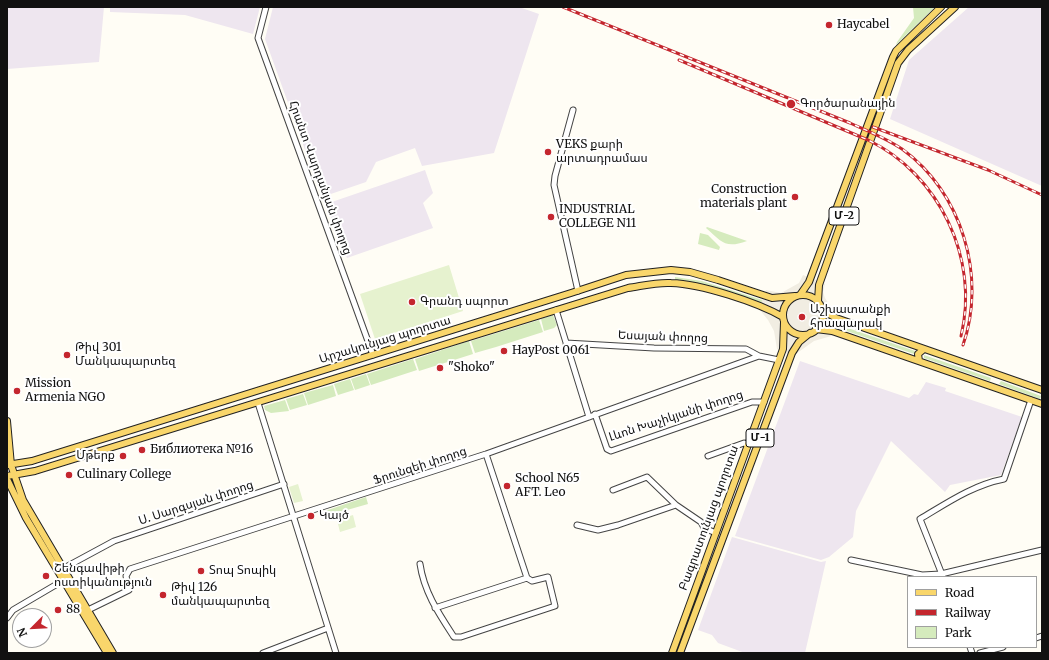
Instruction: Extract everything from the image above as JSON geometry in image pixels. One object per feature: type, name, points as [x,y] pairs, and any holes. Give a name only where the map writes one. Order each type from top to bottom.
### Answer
[{"type":"main road","name":"Մ-2","points":[[797,295],[809,282],[896,51],[941,7]]},
{"type":"main road","name":"Մ-2","points":[[818,301],[819,285],[898,63],[908,50],[955,7]]},
{"type":"main road","name":"Արշակունյաց պողոտա","points":[[9,465],[32,461],[630,274],[671,270],[690,272],[772,298],[797,295]]},
{"type":"main road","points":[[670,283],[667,275],[671,270]]},
{"type":"main road","name":"Արշակունյաց պողոտա","points":[[9,477],[35,471],[145,438],[628,288],[670,283],[711,290],[762,307],[783,319]]},
{"type":"main road","points":[[578,291],[581,302]]},
{"type":"main road","points":[[797,295],[810,296],[818,301],[822,310],[822,321],[816,330],[810,334],[797,334],[787,327],[783,319],[787,302],[797,295]]},
{"type":"main road","points":[[822,310],[836,318],[1042,390]]},
{"type":"main road","name":"Բագրատունյաց պողոտա","points":[[672,653],[783,349],[783,319]]},
{"type":"main road","points":[[816,330],[832,331],[1042,403]]},
{"type":"main road","name":"Բագրատունյաց պողոտա","points":[[680,653],[792,353],[799,342],[810,334]]},
{"type":"main road","points":[[919,361],[918,354],[924,349]]},
{"type":"main road","points":[[373,355],[377,366]]},
{"type":"main road","points":[[7,421],[9,477],[20,506],[107,653]]},
{"type":"main road","points":[[158,422],[154,429],[162,432]]},
{"type":"main road","points":[[142,427],[148,432],[145,438]]},
{"type":"main road","points":[[9,477],[113,653]]},
{"type":"street","name":"Հրանտ Վարդանյան փողոց","points":[[266,7],[258,38],[373,355]]},
{"type":"street","points":[[573,110],[555,176],[554,185],[578,291]]},
{"type":"street","points":[[556,310],[589,417]]},
{"type":"street","name":"Եսայան փողոց","points":[[566,343],[654,348],[746,349],[759,356]]},
{"type":"street","points":[[759,356],[779,360]]},
{"type":"street","name":"Ֆրունզեի փողոց","points":[[88,610],[129,590],[126,576],[130,569],[486,454],[577,423],[595,414],[759,356]]},
{"type":"street","points":[[942,576],[920,519],[969,491],[991,482],[1004,479],[1031,400]]},
{"type":"street","name":"Լևոն Խաչիկյանի փողոց","points":[[595,414],[607,449],[611,451],[752,402],[764,402]]},
{"type":"street","points":[[258,403],[336,653]]},
{"type":"street","points":[[708,456],[744,443],[748,445]]},
{"type":"street","points":[[420,564],[425,588],[435,608],[454,637],[461,637],[554,607],[555,604],[548,577],[532,582],[527,578],[486,454]]},
{"type":"street","points":[[613,490],[647,477],[676,505],[701,522],[704,528],[716,533]]},
{"type":"street","name":"Ս. Սարգսյան փողոց","points":[[64,568],[114,541],[284,484]]},
{"type":"street","points":[[577,525],[598,530],[618,525],[676,505]]},
{"type":"street","points":[[851,560],[922,575],[942,576],[1042,550]]},
{"type":"street","points":[[435,608],[527,578]]},
{"type":"street","points":[[7,618],[13,610],[64,580]]},
{"type":"street","points":[[263,653],[328,628]]},
{"type":"street","points":[[980,653],[999,648]]},
{"type":"shaded area","points":[[7,7],[104,7],[99,62],[7,69]]},
{"type":"shaded area","points":[[110,7],[260,7],[253,34],[185,15],[110,12]]},
{"type":"shaded area","points":[[273,7],[519,7],[539,14],[494,153],[422,166],[415,148],[376,162],[366,182],[322,197],[265,39]]},
{"type":"shaded area","points":[[969,7],[1042,7],[1042,186],[890,119],[909,60]]},
{"type":"shaded area","points":[[425,170],[433,193],[423,203],[433,228],[347,258],[326,204]]},
{"type":"shaded area","name":"Աշխատանքի հրապարակ","points":[[803,275],[825,284],[823,292],[825,298],[832,309],[840,314],[835,335],[814,341],[793,356],[777,349],[774,331],[768,320],[759,309],[766,290],[781,293],[799,283]]},
{"type":"shaded area","points":[[800,361],[909,398],[914,394],[918,395],[926,382],[946,388],[945,391],[1022,417],[1001,475],[950,485],[945,492],[891,441],[856,511],[853,537],[829,557],[821,560],[735,536]]},
{"type":"shaded area","points":[[732,537],[821,562],[826,561],[805,653],[745,653],[718,643],[712,635],[698,630]]},
{"type":"green space","points":[[913,7],[935,7],[896,45],[914,18]]},
{"type":"green space","points":[[707,227],[747,241],[734,244],[724,243],[706,228]]},
{"type":"green space","points":[[700,233],[708,235],[720,247],[719,250],[698,244]]},
{"type":"green space","name":"Գրանդ սպորտ","points":[[449,265],[463,311],[375,339],[360,294]]},
{"type":"green space","points":[[675,277],[702,281],[769,302],[768,305],[701,284],[675,280]]},
{"type":"green space","points":[[553,315],[557,325],[554,328],[544,331],[541,319]]},
{"type":"green space","points":[[539,320],[543,332],[475,353],[471,341]]},
{"type":"green space","points":[[836,324],[915,351],[914,354],[835,327]]},
{"type":"green space","points":[[469,341],[473,354],[419,371],[415,359]]},
{"type":"green space","points":[[924,355],[991,378],[990,381],[924,358]]},
{"type":"green space","points":[[413,359],[417,370],[371,385],[367,374]]},
{"type":"green space","points":[[366,374],[370,385],[355,390],[351,379]]},
{"type":"green space","points":[[350,379],[354,390],[338,395],[334,384]]},
{"type":"green space","points":[[1001,381],[1041,396],[1040,399],[999,384]]},
{"type":"green space","points":[[333,385],[336,396],[308,405],[304,393]]},
{"type":"green space","points":[[303,394],[307,405],[290,410],[286,399]]},
{"type":"green space","points":[[285,400],[289,411],[271,413],[265,410],[264,406]]},
{"type":"green space","points":[[298,484],[303,501],[294,503],[289,487]]},
{"type":"green space","points":[[366,497],[368,504],[326,516],[325,511]]},
{"type":"green space","points":[[353,515],[356,527],[340,532],[337,520]]},
{"type":"railway","points":[[563,7],[850,123],[883,138],[902,149],[923,167],[940,188],[954,212],[964,238],[970,264],[972,292],[970,319],[963,345]]},
{"type":"railway","points":[[679,60],[868,140],[893,155],[915,174],[934,197],[948,222],[959,249],[964,278],[965,307],[961,336]]},
{"type":"railway","points":[[873,127],[988,170],[1042,195]]},
{"type":"place","name":"Haycabel","points":[[829,25]]},
{"type":"place","name":"Գործարանային","points":[[791,104]]},
{"type":"place","name":"VEKS քարի արտադրամաս","points":[[548,152]]},
{"type":"place","name":"Construction materials plant","points":[[795,197]]},
{"type":"place","name":"INDUSTRIAL COLLEGE N11","points":[[551,217]]},
{"type":"place","name":"Գրանդ սպորտ","points":[[412,302]]},
{"type":"place","name":"Աշխատանքի հրապարակ","points":[[802,317]]},
{"type":"place","name":"HayPost 0061","points":[[504,351]]},
{"type":"place","name":"Թիվ 301 Մանկապարտեզ","points":[[67,355]]},
{"type":"place","name":"\"Shoko\"","points":[[440,368]]},
{"type":"place","name":"Mission Armenia NGO","points":[[17,391]]},
{"type":"place","name":"Библиотека №16","points":[[142,450]]},
{"type":"place","name":"Մթերք","points":[[123,456]]},
{"type":"place","name":"Culinary College","points":[[69,475]]},
{"type":"place","name":"School N65 AFT. Leo","points":[[507,486]]},
{"type":"place","name":"Կայծ","points":[[311,516]]},
{"type":"place","name":"Տոպ Տոպիկ","points":[[201,571]]},
{"type":"place","name":"Շենգավիթի ոստիկանություն","points":[[46,576]]},
{"type":"place","name":"Թիվ 126 մանկապարտեզ","points":[[163,595]]},
{"type":"place","name":"88","points":[[58,610]]}]
